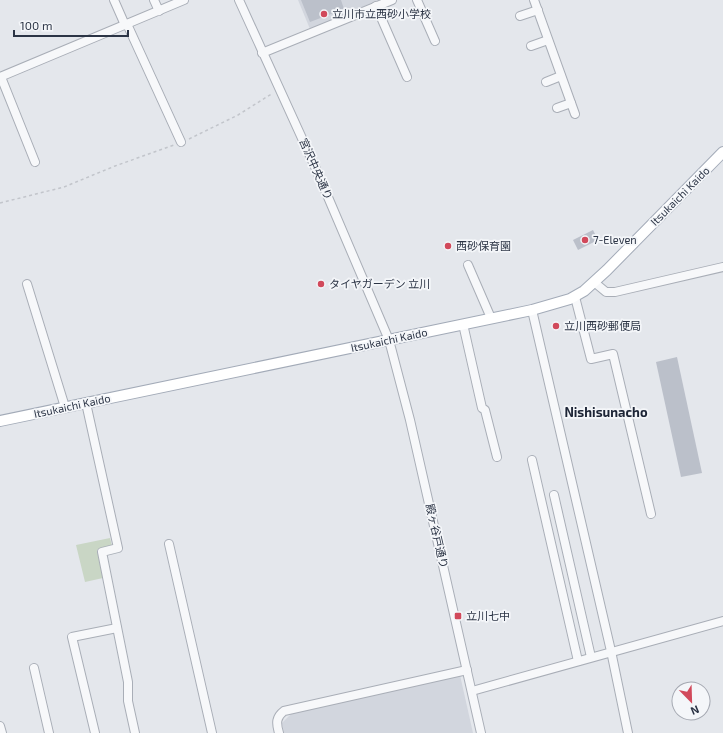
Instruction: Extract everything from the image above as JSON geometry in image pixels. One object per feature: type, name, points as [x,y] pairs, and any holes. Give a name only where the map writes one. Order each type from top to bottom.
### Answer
[{"type":"main road","name":"Itsukaichi Kaido","points":[[0,421],[532,310],[575,297],[594,282],[723,152]]},
{"type":"street","points":[[114,0],[181,142]]},
{"type":"street","points":[[154,0],[159,11]]},
{"type":"street","points":[[35,162],[24,126],[0,77],[184,0]]},
{"type":"street","name":"宮沢中央通り","points":[[239,0],[262,53],[280,89],[389,340]]},
{"type":"street","points":[[262,53],[392,0]]},
{"type":"street","points":[[417,0],[427,30],[435,41]]},
{"type":"street","points":[[534,0],[575,114]]},
{"type":"street","points":[[376,6],[407,77]]},
{"type":"street","points":[[520,16],[538,10]]},
{"type":"street","points":[[531,46],[548,40]]},
{"type":"street","points":[[546,82],[561,76]]},
{"type":"street","points":[[557,108],[571,103]]},
{"type":"street","points":[[468,265],[491,318]]},
{"type":"street","points":[[594,282],[606,292],[615,292],[723,267]]},
{"type":"street","points":[[26,284],[65,407]]},
{"type":"street","points":[[575,297],[590,359],[613,354],[650,514]]},
{"type":"street","points":[[532,310],[611,651],[628,733]]},
{"type":"street","points":[[463,324],[482,408],[486,410],[497,458]]},
{"type":"street","name":"殿ヶ谷戸通り","points":[[389,340],[410,420],[482,733]]},
{"type":"street","points":[[86,403],[118,548],[102,552],[128,682],[128,701],[135,733]]},
{"type":"street","points":[[532,460],[578,661]]},
{"type":"street","points":[[554,495],[591,657]]},
{"type":"street","points":[[547,526],[560,524]]},
{"type":"street","points":[[169,544],[212,733]]},
{"type":"street","points":[[472,691],[723,621]]},
{"type":"street","points":[[95,733],[72,637],[117,628]]},
{"type":"street","points":[[34,668],[49,733]]},
{"type":"street","points":[[278,733],[277,720],[280,714],[284,711],[467,670]]},
{"type":"street","points":[[0,726],[2,733]]},
{"type":"path","points":[[0,203],[64,187],[115,166],[195,137],[238,115],[280,89]]},
{"type":"shaded area","name":"立川市立西砂小学校","points":[[298,0],[379,0],[310,29]]},
{"type":"shaded area","points":[[460,675],[473,733],[284,733],[282,723],[291,714]]},
{"type":"green space","points":[[110,538],[112,546],[97,550],[103,578],[85,582],[76,545]]},
{"type":"building","points":[[301,0],[341,0],[344,9],[310,22]]},
{"type":"building","name":"7-Eleven","points":[[593,230],[598,240],[578,250],[573,240]]},
{"type":"building","points":[[677,357],[702,473],[681,477],[656,362]]},
{"type":"place","name":"立川市立西砂小学校","points":[[324,14]]},
{"type":"place","name":"7-Eleven","points":[[585,240]]},
{"type":"place","name":"西砂保育園","points":[[448,246]]},
{"type":"place","name":"タイヤガーデン 立川","points":[[321,284]]},
{"type":"place","name":"立川西砂郵便局","points":[[556,326]]},
{"type":"place","name":"立川七中","points":[[458,616]]},
{"type":"district","name":"Nishisunacho","points":[[606,412]]}]
